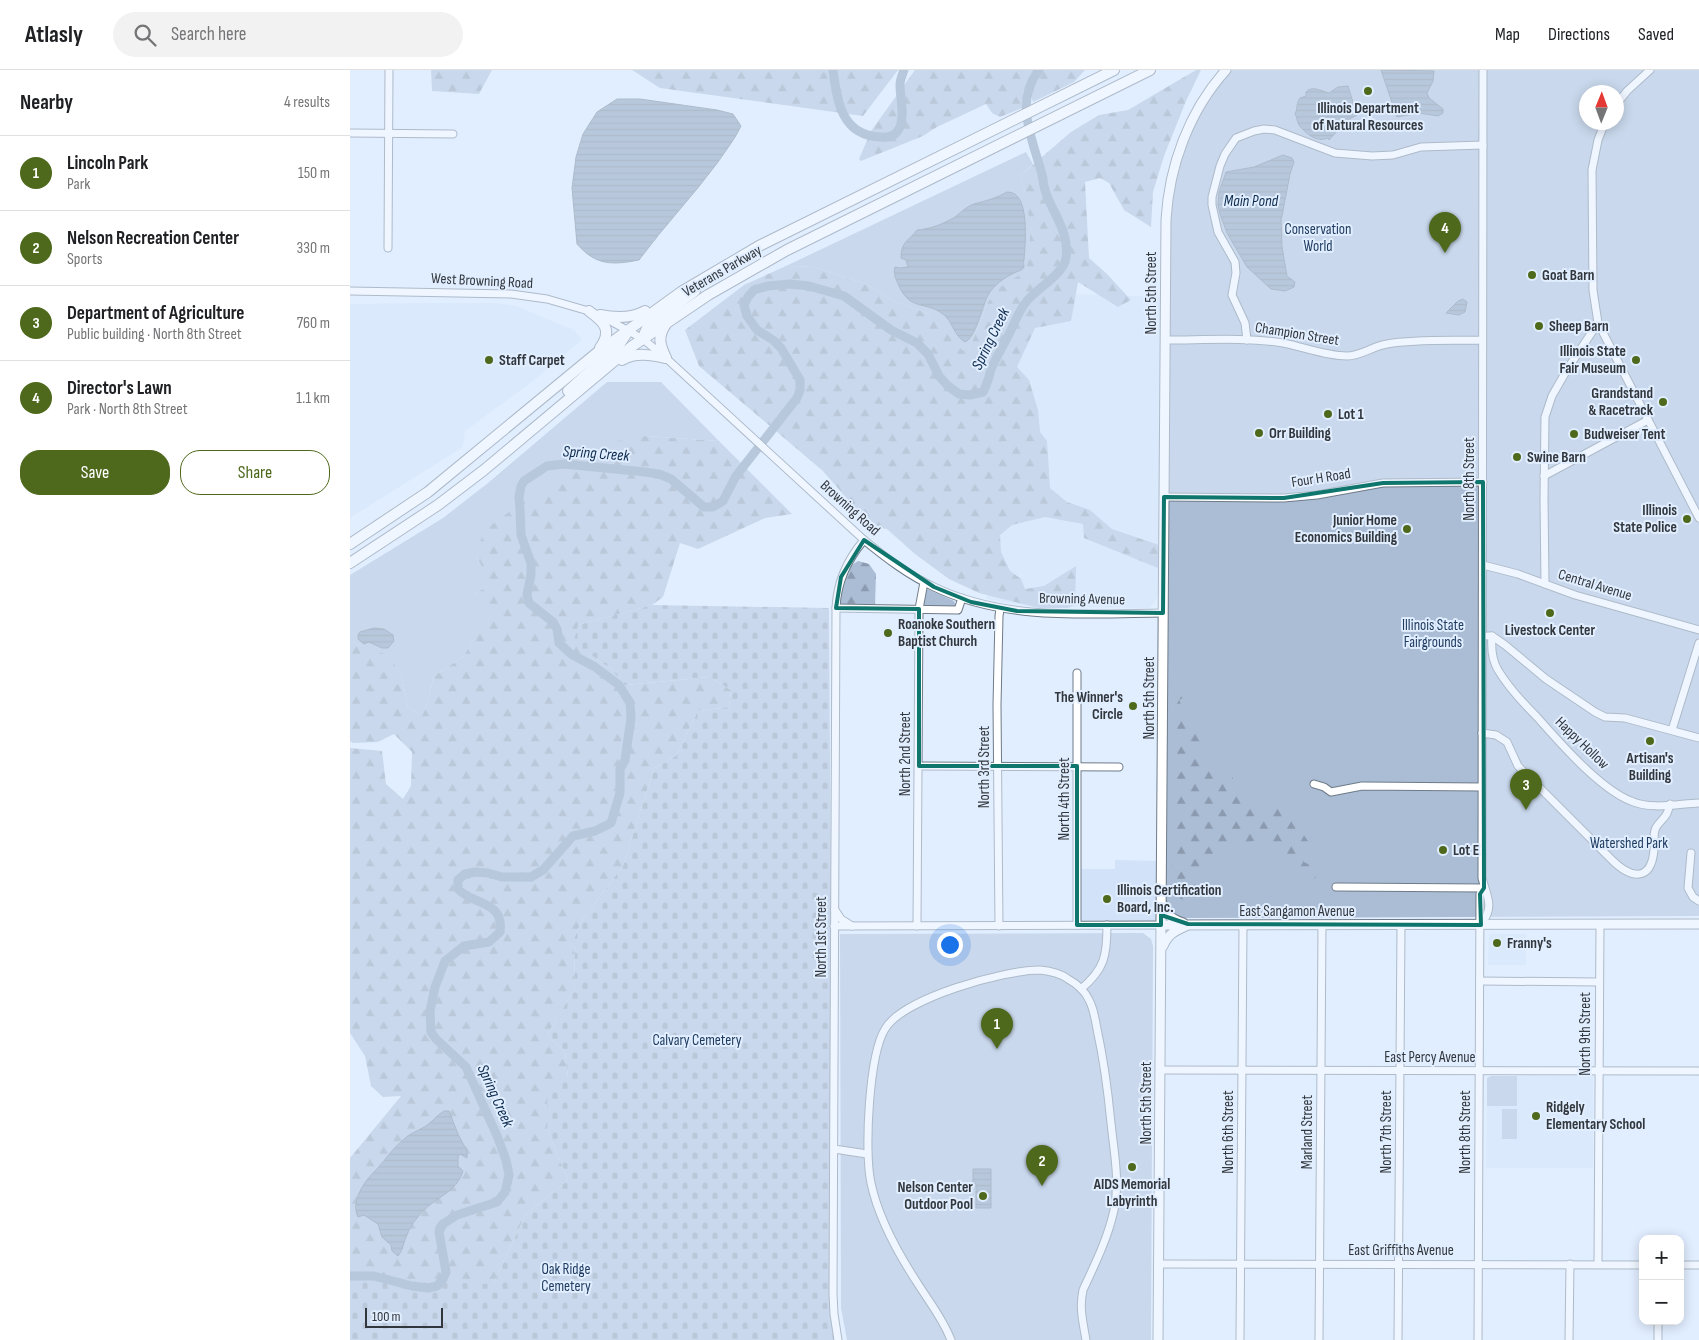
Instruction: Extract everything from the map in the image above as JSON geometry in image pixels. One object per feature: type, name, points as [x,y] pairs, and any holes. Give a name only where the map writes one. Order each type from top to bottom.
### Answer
[{"type":"highway","name":"Veterans Parkway","points":[[350,544],[428,492],[598,352],[695,284],[759,246],[1114,70]]},
{"type":"highway","name":"Veterans Parkway","points":[[350,563],[438,505],[643,338],[708,295],[766,262],[1150,70]]},
{"type":"highway","points":[[643,338],[648,326],[759,246]]},
{"type":"highway","points":[[600,316],[623,318],[638,315],[684,285],[695,284]]},
{"type":"highway","points":[[589,311],[604,323],[606,330],[605,340],[598,352]]},
{"type":"highway","points":[[666,358],[660,337],[668,321]]},
{"type":"highway","points":[[540,422],[567,391],[619,345],[627,330]]},
{"type":"highway","points":[[580,389],[589,386],[628,357],[645,354],[666,358]]},
{"type":"main road","name":"North 5th Street","points":[[1158,1340],[1166,220],[1170,182],[1188,128],[1208,92],[1226,70]]},
{"type":"main road","points":[[1161,900],[1170,918],[1188,924]]},
{"type":"main road","points":[[1161,950],[1166,938],[1172,932],[1188,924]]},
{"type":"main road","name":"East Sangamon Avenue","points":[[1161,925],[1699,924]]},
{"type":"street","points":[[388,248],[390,70]]},
{"type":"street","name":"North 8th Street","points":[[1478,1340],[1481,925],[1488,915],[1488,894],[1484,888],[1482,878],[1483,70]]},
{"type":"street","points":[[1624,96],[1650,70]]},
{"type":"street","points":[[1247,340],[1245,323],[1232,295],[1236,273],[1235,262],[1218,232],[1212,205],[1213,190],[1220,166],[1225,154],[1236,138],[1254,131],[1264,129],[1275,130],[1335,153],[1372,156],[1393,155],[1422,147],[1483,145]]},
{"type":"street","points":[[1602,130],[1592,170],[1593,290],[1598,323],[1699,518]]},
{"type":"street","points":[[350,134],[453,134]]},
{"type":"street","name":"West Browning Road","points":[[350,291],[511,294],[547,299],[589,311],[643,338],[704,392]]},
{"type":"street","points":[[1545,584],[1545,417],[1548,406],[1568,368],[1598,323]]},
{"type":"street","name":"Champion Street","points":[[1165,340],[1247,340],[1283,343],[1308,350],[1346,356],[1375,346],[1397,342],[1482,340]]},
{"type":"street","name":"Browning Road","points":[[704,392],[864,540],[892,563],[924,582],[962,598],[1000,609]]},
{"type":"street","points":[[1544,476],[1648,420]]},
{"type":"street","name":"Four H Road","points":[[1164,496],[1284,498],[1317,495],[1373,484],[1483,482]]},
{"type":"street","name":"North 1st Street","points":[[838,1340],[833,1294],[836,608],[842,577],[851,557],[864,540]]},
{"type":"street","name":"Central Avenue","points":[[1483,565],[1518,574],[1617,607],[1699,630]]},
{"type":"street","name":"North 2nd Street","points":[[918,926],[918,609],[924,582]]},
{"type":"street","points":[[836,608],[958,610],[962,598]]},
{"type":"street","name":"Browning Avenue","points":[[1000,609],[1039,613],[1163,613]]},
{"type":"street","name":"North 3rd Street","points":[[998,926],[997,704],[998,616],[1000,609]]},
{"type":"street","points":[[1482,636],[1492,636],[1506,645],[1546,679],[1594,712],[1605,717],[1626,718],[1699,738]]},
{"type":"street","name":"Happy Hollow","points":[[1492,636],[1492,652],[1498,670],[1521,701],[1563,746],[1599,780],[1630,801],[1646,806],[1699,804]]},
{"type":"street","points":[[1672,730],[1699,643]]},
{"type":"street","name":"North 4th Street","points":[[1077,673],[1077,925]]},
{"type":"street","points":[[1482,733],[1496,735],[1506,742],[1518,766],[1612,860],[1630,874],[1642,873],[1650,865],[1654,850],[1655,829],[1666,815],[1670,804]]},
{"type":"street","points":[[919,766],[1119,767]]},
{"type":"street","points":[[1314,784],[1324,787],[1331,792],[1362,786],[1482,787]]},
{"type":"street","points":[[1691,853],[1688,888],[1693,897],[1699,901]]},
{"type":"street","points":[[1336,887],[1484,888]]},
{"type":"street","points":[[834,909],[841,919],[852,926]]},
{"type":"street","name":"North 9th Street","points":[[1598,1264],[1600,924]]},
{"type":"street","name":"East Sangamon Avenue","points":[[834,926],[1161,925]]},
{"type":"street","name":"North 6th Street","points":[[1240,1340],[1243,925]]},
{"type":"street","name":"Marland Street","points":[[1319,1340],[1322,925]]},
{"type":"street","name":"North 7th Street","points":[[1398,1340],[1401,925]]},
{"type":"street","points":[[1082,989],[1095,975],[1105,958],[1107,926]]},
{"type":"street","points":[[952,1340],[937,1311],[913,1275],[880,1213],[871,1184],[867,1154],[876,1054],[885,1029],[897,1015],[928,999],[973,982],[1029,971],[1055,972],[1069,979],[1082,989],[1090,1001],[1094,1013],[1105,1062],[1117,1184],[1114,1210],[1107,1236],[1083,1290],[1081,1300],[1080,1310],[1086,1340]]},
{"type":"street","points":[[1480,981],[1599,982]]},
{"type":"street","name":"East Percy Avenue","points":[[1160,1070],[1699,1071]]},
{"type":"street","points":[[834,1149],[867,1154]]},
{"type":"street","name":"East Griffiths Avenue","points":[[1159,1264],[1639,1265]]},
{"type":"street","points":[[1569,1340],[1570,1264]]},
{"type":"street","points":[[1684,1265],[1699,1265]]},
{"type":"street","points":[[1658,1325],[1658,1340]]},
{"type":"highlighted area","points":[[1483,482],[1484,888],[1480,894],[1481,925],[1188,924],[1161,915],[1161,925],[1077,925],[1077,766],[919,766],[919,609],[836,608],[841,577],[864,540],[934,587],[971,602],[1017,611],[1163,613],[1164,497],[1284,498],[1383,483]]},
{"type":"shaded area","points":[[1045,293],[1162,297],[1158,596],[1153,605],[1148,608],[1027,606],[987,599],[988,521],[1006,361]]},
{"type":"shaded area","points":[[496,303],[516,306],[574,330],[582,340],[529,384],[465,431],[463,447],[350,518],[350,304]]},
{"type":"shaded area","points":[[1115,860],[1158,861],[1158,921],[1080,923],[1079,869],[1115,869]]},
{"type":"shaded area","points":[[1489,934],[1526,934],[1526,965],[1488,965]]},
{"type":"shaded area","points":[[1491,1076],[1593,1076],[1593,1168],[1486,1168],[1487,1078]]},
{"type":"green space","points":[[431,70],[492,70],[479,94],[432,91]]},
{"type":"green space","points":[[632,70],[898,70],[863,116],[660,88]]},
{"type":"green space","points":[[915,70],[1085,70],[1074,82],[1033,102],[1031,96],[1024,89],[1022,108],[1000,117],[992,113],[986,104],[937,127],[923,136],[861,161],[859,159],[871,131]]},
{"type":"green space","points":[[1196,70],[1201,70],[1186,101],[1164,156],[1153,192],[1151,227],[1124,210],[1109,183],[1100,178],[1085,182],[1089,258],[1131,300],[1118,307],[1078,282],[1071,321],[1035,328],[1017,367],[1029,380],[1038,410],[1040,432],[1047,441],[1050,488],[1067,502],[1090,510],[1112,529],[1159,545],[1158,568],[1084,538],[1083,524],[1045,517],[1012,525],[1000,535],[1001,552],[1010,571],[1021,579],[1025,589],[1044,586],[1076,566],[1075,605],[1068,608],[1039,608],[979,593],[949,579],[915,554],[887,529],[880,528],[856,509],[823,471],[699,366],[685,330],[744,285],[786,266],[814,267],[868,285],[889,299],[929,314],[962,350],[969,350],[987,304],[997,289],[1026,271],[1030,245],[1030,223],[1021,175],[1071,132],[1099,115],[1128,110]]},
{"type":"green space","name":"Illinois State Fairgrounds","points":[[1231,70],[1699,70],[1699,916],[1179,918],[1168,911],[1165,904],[1169,235],[1179,168],[1185,147],[1203,107]]},
{"type":"green space","points":[[1026,152],[1033,164],[1021,175],[1031,219],[1030,252],[1026,271],[987,304],[969,350],[962,351],[929,314],[889,299],[868,285],[814,267],[786,266]]},
{"type":"green space","points":[[607,382],[661,382],[719,441],[647,436],[476,556],[493,584],[474,594],[490,612],[463,657],[434,676],[427,705],[422,716],[408,707],[402,678],[390,657],[352,642],[350,639],[350,575],[443,518],[488,483]]},
{"type":"green space","points":[[647,436],[719,441],[792,514],[765,518],[698,549],[680,543],[663,597],[652,605],[578,625],[588,653],[610,668],[626,685],[709,677],[731,690],[729,707],[698,711],[676,756],[654,768],[623,866],[582,920],[574,939],[575,988],[547,1035],[565,1051],[568,1078],[546,1127],[568,1180],[526,1214],[485,1301],[350,1337],[350,1158],[401,1096],[383,1097],[371,1086],[365,1056],[350,1033],[350,748],[382,751],[386,784],[403,799],[411,786],[412,752],[394,734],[378,742],[353,743],[350,741],[350,639],[352,642],[390,656],[402,678],[408,707],[422,716],[427,705],[434,676],[463,657],[489,613],[473,605],[474,594],[492,584],[476,556],[484,530],[554,480],[617,441]]},
{"type":"green space","points":[[858,561],[869,564],[876,574],[875,607],[840,605],[843,580],[849,569]]},
{"type":"green space","points":[[927,589],[954,601],[956,606],[922,606]]},
{"type":"green space","name":"Calvary Cemetery","points":[[652,605],[829,608],[831,919],[829,1275],[835,1340],[350,1340],[350,1280],[493,1284],[526,1214],[568,1180],[546,1127],[548,1087],[568,1078],[565,1051],[547,1035],[575,988],[574,939],[582,920],[623,866],[654,768],[676,756],[698,711],[729,707],[731,690],[709,677],[625,685],[610,668],[574,641],[578,625]]},
{"type":"green space","points":[[1174,685],[1182,687],[1183,698],[1179,700],[1192,729],[1211,735],[1216,743],[1201,749],[1216,773],[1225,772],[1233,776],[1233,787],[1256,800],[1258,804],[1278,808],[1297,825],[1310,844],[1312,855],[1304,857],[1304,862],[1318,869],[1315,879],[1310,881],[1303,877],[1292,859],[1274,842],[1257,840],[1209,855],[1205,871],[1203,894],[1193,893],[1188,901],[1171,896]]},
{"type":"green space","points":[[1143,933],[1151,939],[1153,946],[1151,1340],[847,1340],[841,1308],[840,934]]},
{"type":"green space","points":[[1491,1076],[1517,1076],[1517,1106],[1487,1106],[1487,1078]]},
{"type":"green space","points":[[1502,1109],[1517,1109],[1517,1139],[1502,1139]]},
{"type":"water","points":[[1381,70],[1434,71],[1433,81],[1427,93],[1429,98],[1443,109],[1443,113],[1438,116],[1419,113],[1397,117]]},
{"type":"water","points":[[1348,86],[1357,115],[1346,121],[1329,140],[1328,138],[1312,137],[1305,132],[1299,125],[1295,114],[1300,98],[1306,96],[1306,92],[1311,89],[1329,93],[1338,87]]},
{"type":"water","points":[[617,99],[640,99],[717,110],[733,114],[741,126],[718,162],[639,260],[613,263],[598,260],[577,244],[572,188],[576,157],[583,134],[597,112]]},
{"type":"water","name":"Main Pond","points":[[1283,155],[1292,158],[1294,162],[1281,221],[1282,247],[1287,276],[1295,282],[1294,287],[1285,291],[1271,289],[1247,267],[1227,233],[1218,205],[1219,192],[1226,172],[1254,167]]},
{"type":"water","points":[[1007,192],[1015,194],[1020,200],[1023,209],[1025,220],[1024,267],[990,291],[976,328],[965,342],[958,336],[949,320],[943,314],[913,302],[903,294],[894,270],[895,267],[908,267],[906,260],[901,258],[901,252],[906,242],[917,230],[941,224],[955,217],[971,205],[995,198]]},
{"type":"water","points":[[1463,299],[1467,302],[1465,312],[1459,315],[1446,313],[1458,301]]},
{"type":"water","points":[[374,628],[384,629],[393,635],[394,641],[388,648],[382,648],[369,642],[364,644],[358,639],[360,632]]},
{"type":"water","points":[[444,1111],[449,1111],[467,1151],[467,1158],[460,1154],[458,1157],[458,1166],[463,1171],[456,1184],[422,1212],[412,1225],[398,1256],[392,1251],[391,1245],[382,1237],[378,1224],[364,1215],[358,1217],[356,1211],[357,1198],[368,1179],[396,1146],[411,1134],[426,1126]]},
{"type":"water","name":"Nelson Center Outdoor Pool","points":[[973,1169],[991,1169],[991,1208],[976,1208],[976,1184],[973,1183]]},
{"type":"waterway","name":"Spring Creek","points":[[833,70],[840,105],[850,124],[858,131],[868,135],[884,137],[894,134],[900,127],[902,111],[900,83],[904,70]]},
{"type":"waterway","name":"Spring Creek","points":[[350,1276],[374,1276],[412,1286],[428,1288],[437,1286],[446,1272],[439,1232],[443,1224],[457,1215],[497,1202],[505,1192],[509,1175],[506,1160],[466,1067],[431,1032],[430,1011],[435,987],[445,961],[464,946],[489,942],[500,932],[500,922],[493,909],[458,889],[458,880],[465,874],[475,872],[502,877],[531,877],[543,870],[573,836],[595,831],[611,823],[620,793],[620,769],[625,760],[631,718],[630,703],[619,685],[595,667],[571,654],[559,643],[557,629],[553,622],[529,603],[527,595],[531,563],[521,535],[519,497],[521,486],[524,481],[547,466],[564,464],[659,474],[671,479],[704,507],[713,507],[723,501],[736,476],[797,398],[800,390],[800,380],[781,348],[773,340],[757,330],[747,316],[744,305],[748,297],[754,290],[768,286],[790,284],[809,286],[844,296],[891,330],[917,343],[928,354],[939,376],[959,394],[970,395],[983,392],[992,367],[1018,314],[1031,297],[1060,270],[1066,258],[1067,249],[1063,231],[1045,190],[1027,120],[1028,94],[1039,70]]},
{"type":"place","name":"Illinois Department of Natural Resources","points":[[1368,91]]},
{"type":"place","name":"Director's Lawn","points":[[1445,253]]},
{"type":"place","name":"Goat Barn","points":[[1532,275]]},
{"type":"place","name":"Sheep Barn","points":[[1539,326]]},
{"type":"place","name":"Staff Carpet","points":[[489,360]]},
{"type":"place","name":"Illinois State Fair Museum","points":[[1636,360]]},
{"type":"place","name":"Grandstand & Racetrack","points":[[1663,402]]},
{"type":"place","name":"Lot 1","points":[[1328,414]]},
{"type":"place","name":"Orr Building","points":[[1259,433]]},
{"type":"place","name":"Budweiser Tent","points":[[1574,434]]},
{"type":"place","name":"Swine Barn","points":[[1517,457]]},
{"type":"place","name":"Illinois State Police","points":[[1687,519]]},
{"type":"place","name":"Junior Home Economics Building","points":[[1407,529]]},
{"type":"place","name":"Livestock Center","points":[[1550,613]]},
{"type":"place","name":"Roanoke Southern Baptist Church","points":[[888,633]]},
{"type":"place","name":"The Winner's Circle","points":[[1133,706]]},
{"type":"place","name":"Artisan's Building","points":[[1650,741]]},
{"type":"place","name":"Department of Agriculture","points":[[1526,810]]},
{"type":"place","name":"Lot E","points":[[1443,850]]},
{"type":"place","name":"Illinois Certification Board, Inc.","points":[[1107,899]]},
{"type":"place","name":"Franny's","points":[[1497,943]]},
{"type":"place","name":"Lincoln Park","points":[[997,1049]]},
{"type":"place","name":"Ridgely Elementary School","points":[[1536,1116]]},
{"type":"place","name":"AIDS Memorial Labyrinth","points":[[1132,1167]]},
{"type":"place","name":"Nelson Recreation Center","points":[[1042,1186]]},
{"type":"place","name":"Nelson Center Outdoor Pool","points":[[983,1196]]},
{"type":"park label","name":"Conservation World","points":[[1318,238]]},
{"type":"park label","name":"Watershed Park","points":[[1629,843]]},
{"type":"park label","name":"Oak Ridge Cemetery","points":[[566,1278]]}]
